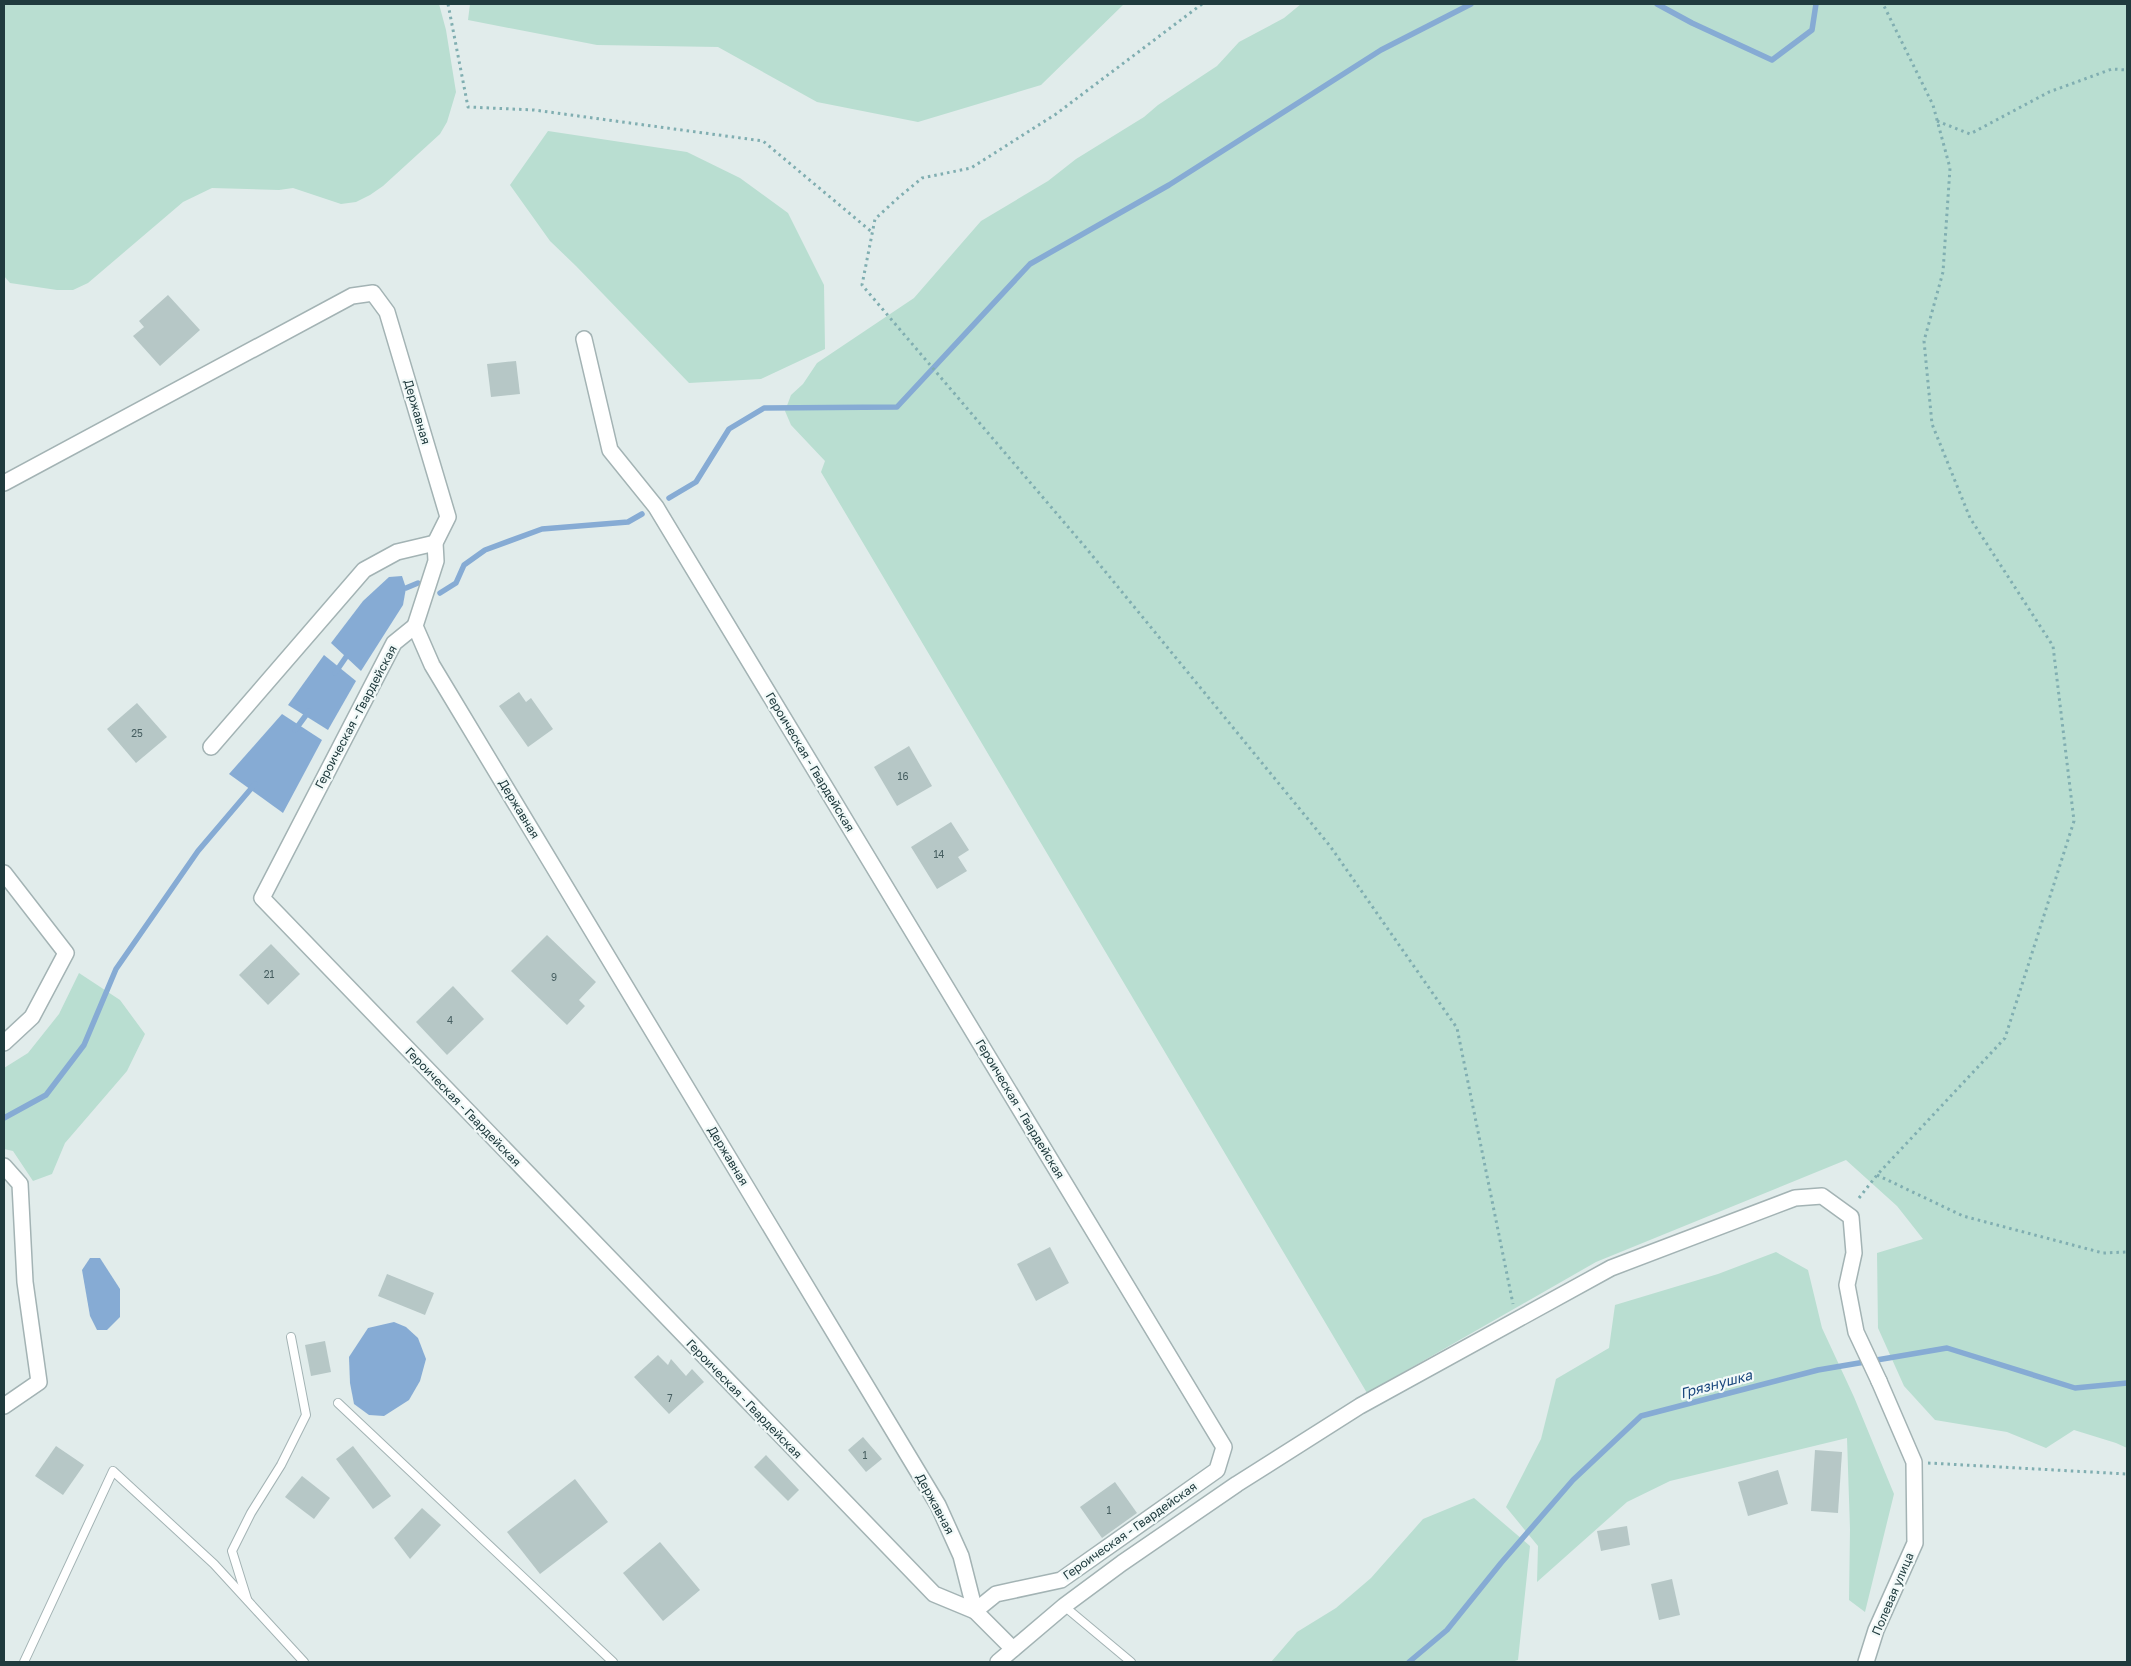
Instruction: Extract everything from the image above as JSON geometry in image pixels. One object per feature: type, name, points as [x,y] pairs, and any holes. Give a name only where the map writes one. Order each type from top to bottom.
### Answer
[{"type":"street","name":"Державная","points":[[4,483],[352,296],[373,293],[387,312],[448,517],[435,543],[436,561],[415,626],[432,665],[938,1505],[961,1556],[975,1611]]},
{"type":"street","name":"Героическая - Гвардейская","points":[[415,626],[394,643],[262,898],[934,1594],[975,1611],[996,1594],[1061,1580],[1217,1470],[1224,1447],[656,507],[610,450],[584,340]]},
{"type":"street","points":[[211,748],[364,570],[397,552],[435,543]]},
{"type":"street","points":[[4,873],[66,953],[32,1017],[4,1043]]},
{"type":"street","points":[[4,1166],[20,1184],[24,1282],[39,1382],[4,1406]]},
{"type":"street","name":"Полевая улица","points":[[998,1662],[1064,1606],[1122,1563],[1229,1490],[1360,1406],[1611,1268],[1795,1198],[1822,1196],[1851,1217],[1854,1253],[1847,1285],[1856,1332],[1914,1462],[1915,1543],[1876,1630],[1866,1662]]},
{"type":"street","points":[[975,1611],[1013,1649]]},
{"type":"lane","points":[[249,1604],[232,1551],[251,1513],[282,1465],[306,1415],[291,1337]]},
{"type":"lane","points":[[338,1403],[613,1662]]},
{"type":"lane","points":[[24,1662],[113,1471],[214,1564],[304,1662]]},
{"type":"lane","points":[[1064,1606],[1131,1662]]},
{"type":"path","points":[[448,4],[468,106],[534,110],[763,141],[873,233]]},
{"type":"path","points":[[1202,4],[1056,114],[971,168],[922,178],[875,219],[862,285],[1086,548],[1330,846],[1457,1028],[1516,1320]]},
{"type":"path","points":[[1859,1198],[1877,1175],[2005,1038],[2074,821],[2053,646],[1970,518],[1932,424],[1924,341],[1943,272],[1950,168],[1933,105],[1883,4]]},
{"type":"path","points":[[1937,121],[1970,134],[2049,92],[2112,69],[2127,70]]},
{"type":"path","points":[[1877,1175],[1963,1216],[2103,1253],[2127,1252]]},
{"type":"path","points":[[1914,1462],[2127,1474]]},
{"type":"green space","points":[[4,4],[439,4],[446,30],[456,92],[447,122],[440,134],[383,186],[356,202],[341,204],[293,188],[279,190],[212,188],[183,202],[88,283],[73,290],[57,290],[10,283],[4,276]]},
{"type":"green space","points":[[470,4],[1124,4],[1041,85],[918,122],[817,102],[718,47],[597,45],[468,20]]},
{"type":"green space","points":[[1301,4],[2127,4],[2127,1448],[2074,1430],[2046,1448],[2007,1432],[1935,1420],[1904,1386],[1878,1328],[1877,1253],[1923,1239],[1897,1206],[1846,1160],[1596,1262],[1367,1393],[821,472],[825,461],[791,425],[785,411],[791,395],[803,384],[817,363],[914,298],[981,221],[1048,181],[1076,159],[1144,117],[1158,105],[1217,66],[1239,42],[1284,18]]},
{"type":"green space","points":[[548,131],[687,152],[740,178],[788,213],[824,285],[825,349],[761,379],[689,383],[550,241],[510,185]]},
{"type":"green space","points":[[79,973],[120,1000],[145,1034],[127,1071],[65,1143],[52,1174],[33,1181],[13,1151],[4,1149],[4,1068],[28,1053],[59,1014]]},
{"type":"green space","points":[[1776,1252],[1808,1270],[1822,1328],[1854,1397],[1894,1494],[1865,1612],[1849,1600],[1850,1529],[1847,1438],[1670,1481],[1627,1502],[1537,1582],[1538,1546],[1506,1507],[1541,1439],[1556,1379],[1609,1348],[1615,1305],[1718,1274]]},
{"type":"green space","points":[[1474,1498],[1530,1546],[1518,1660],[1511,1662],[1271,1662],[1297,1632],[1336,1608],[1371,1578],[1423,1519]]},
{"type":"water","points":[[402,576],[406,588],[403,605],[361,671],[331,643],[363,601],[389,577]]},
{"type":"water","points":[[324,655],[356,681],[328,730],[288,705]]},
{"type":"water","points":[[282,714],[322,740],[283,813],[229,774]]},
{"type":"water","points":[[90,1258],[100,1258],[120,1289],[120,1317],[107,1330],[97,1330],[90,1316],[82,1270]]},
{"type":"water","points":[[394,1322],[406,1327],[418,1338],[426,1359],[420,1381],[409,1400],[384,1416],[369,1415],[354,1404],[350,1383],[349,1357],[368,1328]]},
{"type":"building","points":[[168,295],[200,330],[160,366],[133,336],[144,327],[139,321]]},
{"type":"building","points":[[516,361],[520,394],[491,397],[487,364]]},
{"type":"building","points":[[519,692],[526,702],[531,698],[553,729],[528,747],[499,706]]},
{"type":"building","points":[[137,703],[167,737],[136,763],[107,729]]},
{"type":"building","points":[[909,746],[932,786],[897,806],[874,767]]},
{"type":"building","points":[[951,822],[969,850],[958,857],[967,871],[937,889],[911,847]]},
{"type":"building","points":[[547,935],[596,982],[579,1000],[585,1006],[567,1025],[511,971]]},
{"type":"building","points":[[271,944],[300,974],[268,1005],[239,975]]},
{"type":"building","points":[[453,986],[484,1019],[447,1055],[416,1022]]},
{"type":"building","points":[[1050,1247],[1069,1283],[1036,1301],[1017,1264]]},
{"type":"building","points":[[387,1274],[434,1293],[425,1315],[378,1296]]},
{"type":"building","points":[[325,1341],[331,1372],[311,1376],[305,1345]]},
{"type":"building","points":[[658,1355],[668,1365],[671,1359],[686,1376],[692,1369],[704,1382],[669,1414],[634,1377]]},
{"type":"building","points":[[863,1437],[882,1459],[866,1472],[848,1450]]},
{"type":"building","points":[[56,1446],[84,1465],[63,1495],[35,1476]]},
{"type":"building","points":[[353,1446],[391,1496],[373,1509],[336,1459]]},
{"type":"building","points":[[1815,1450],[1842,1452],[1838,1513],[1811,1511]]},
{"type":"building","points":[[766,1455],[799,1490],[788,1501],[754,1467]]},
{"type":"building","points":[[1778,1470],[1788,1504],[1748,1516],[1738,1482]]},
{"type":"building","points":[[302,1476],[330,1498],[314,1519],[285,1497]]},
{"type":"building","points":[[575,1479],[608,1522],[540,1574],[507,1532]]},
{"type":"building","points":[[1115,1482],[1137,1513],[1102,1538],[1080,1507]]},
{"type":"building","points":[[422,1508],[441,1525],[410,1559],[394,1538]]},
{"type":"building","points":[[1627,1526],[1630,1545],[1601,1551],[1597,1531]]},
{"type":"building","points":[[660,1542],[700,1590],[663,1621],[623,1573]]},
{"type":"building","points":[[1672,1579],[1680,1615],[1659,1620],[1651,1584]]},
{"type":"waterway","points":[[669,498],[696,482],[729,429],[764,408],[897,407],[1030,264],[1169,185],[1381,50],[1471,4]]},
{"type":"waterway","points":[[1657,4],[1692,23],[1772,60],[1812,30],[1816,4]]},
{"type":"waterway","points":[[440,593],[456,583],[464,565],[485,550],[542,529],[628,522],[642,514]]},
{"type":"waterway","points":[[406,588],[418,583]]},
{"type":"waterway","points":[[335,673],[346,657]]},
{"type":"waterway","points":[[295,730],[309,711]]},
{"type":"waterway","points":[[4,1118],[46,1095],[84,1045],[116,969],[198,851],[255,784]]},
{"type":"waterway","name":"Грязнушка","points":[[1409,1662],[1447,1630],[1501,1563],[1573,1480],[1641,1416],[1818,1370],[1947,1348],[2075,1388],[2127,1383]]}]
